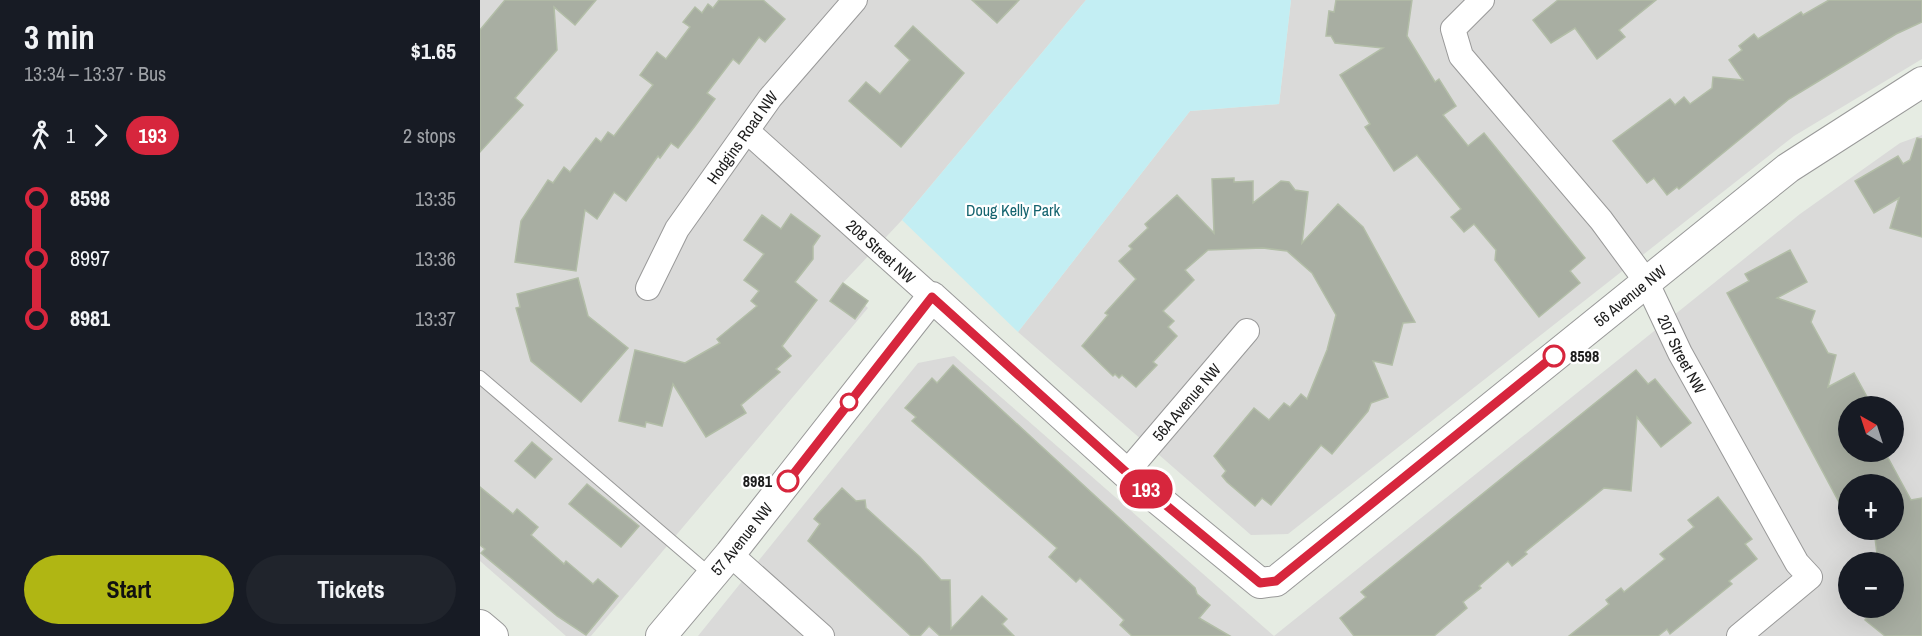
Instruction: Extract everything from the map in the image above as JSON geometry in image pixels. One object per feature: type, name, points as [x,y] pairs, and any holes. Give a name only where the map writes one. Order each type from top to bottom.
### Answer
[{"type":"street","name":"Hodgins Road NW","points":[[648,288],[677,230],[770,98],[855,0]]},
{"type":"street","name":"207 Street NW","points":[[1482,0],[1453,29],[1461,56],[1601,220],[1646,281],[1686,363],[1797,563],[1810,577],[1739,636]]},
{"type":"street","name":"56 Avenue NW","points":[[1260,583],[1276,581],[1788,168],[1920,86]]},
{"type":"street","name":"208 Street NW","points":[[747,131],[1126,472],[1260,583]]},
{"type":"street","name":"57 Avenue NW","points":[[661,636],[721,565],[932,297]]},
{"type":"street","name":"56A Avenue NW","points":[[1126,472],[1247,331]]},
{"type":"street","points":[[721,565],[822,636]]},
{"type":"street","points":[[480,625],[493,636]]},
{"type":"lane","points":[[480,377],[721,565]]},
{"type":"shaded area","points":[[480,0],[1086,0],[902,220],[842,284],[868,308],[591,636],[566,636],[480,561]]},
{"type":"shaded area","points":[[1291,0],[1922,0],[1922,59],[1794,136],[1288,534],[1251,535],[1018,332],[1190,111],[1279,104]]},
{"type":"shaded area","points":[[1922,135],[1922,636],[1274,636],[1800,214],[1900,143]]},
{"type":"shaded area","points":[[954,356],[1274,636],[698,636],[918,363]]},
{"type":"green space","name":"Doug Kelly Park","points":[[1086,0],[1291,0],[1279,104],[1190,111],[1018,332],[902,220]]},
{"type":"building","points":[[505,0],[596,0],[575,25],[554,7],[557,50],[515,98],[523,105],[480,152],[480,30]]},
{"type":"building","points":[[719,0],[763,0],[785,19],[765,42],[759,37],[739,64],[733,59],[707,93],[715,99],[695,126],[678,148],[671,143],[660,158],[658,156],[626,201],[614,192],[597,219],[585,210],[576,271],[515,262],[521,221],[548,180],[553,183],[564,167],[570,172],[596,138],[601,142],[608,132],[614,136],[653,85],[640,75],[657,52],[666,59],[690,27],[683,22],[695,7],[702,13],[708,4],[713,8]]},
{"type":"building","points":[[972,0],[1019,0],[997,23]]},
{"type":"building","points":[[1336,0],[1412,0],[1407,36],[1435,82],[1439,79],[1456,106],[1443,115],[1468,146],[1484,133],[1585,258],[1570,271],[1580,283],[1539,317],[1495,260],[1496,250],[1474,224],[1464,232],[1451,217],[1461,209],[1417,155],[1394,171],[1365,127],[1370,124],[1340,75],[1383,48],[1335,43],[1331,36],[1326,36],[1329,11],[1334,12]]},
{"type":"building","points":[[1558,0],[1656,0],[1619,30],[1625,37],[1597,59],[1575,28],[1551,43],[1533,20]]},
{"type":"building","points":[[1829,0],[1922,0],[1922,22],[1896,34],[1789,99],[1679,189],[1677,187],[1667,195],[1654,178],[1647,183],[1613,141],[1670,99],[1675,105],[1684,97],[1690,104],[1712,88],[1713,77],[1743,80],[1729,60],[1742,50],[1739,46],[1754,34],[1758,39],[1801,12],[1803,15]]},
{"type":"building","points":[[913,26],[964,73],[901,147],[849,101],[866,82],[880,94],[910,60],[895,46]]},
{"type":"building","points":[[1917,138],[1922,139],[1922,237],[1890,228],[1899,198],[1874,213],[1855,181],[1898,156],[1903,164],[1910,160]]},
{"type":"building","points":[[1234,178],[1234,182],[1253,181],[1253,203],[1281,181],[1289,182],[1295,190],[1308,192],[1302,243],[1338,204],[1363,227],[1415,322],[1403,323],[1392,365],[1373,361],[1388,397],[1371,403],[1368,411],[1332,454],[1321,445],[1271,505],[1262,498],[1255,506],[1227,482],[1222,476],[1226,471],[1214,456],[1254,408],[1269,420],[1284,403],[1290,407],[1301,394],[1307,399],[1327,350],[1336,315],[1312,273],[1287,251],[1263,248],[1208,250],[1185,270],[1194,280],[1163,311],[1174,321],[1168,327],[1177,336],[1153,362],[1157,365],[1136,387],[1122,375],[1119,378],[1115,374],[1113,376],[1082,346],[1108,315],[1105,313],[1136,279],[1119,261],[1132,249],[1129,246],[1148,228],[1145,224],[1177,195],[1214,233],[1212,179]]},
{"type":"building","points":[[791,214],[820,236],[813,246],[813,259],[795,282],[817,300],[782,346],[791,356],[776,369],[780,372],[741,405],[746,413],[706,437],[673,384],[662,426],[646,422],[645,427],[619,421],[635,350],[685,363],[720,343],[717,339],[757,306],[751,301],[759,291],[744,280],[764,254],[744,240],[762,215],[781,229]]},
{"type":"building","points":[[1790,250],[1807,282],[1777,298],[1815,311],[1811,322],[1828,353],[1836,355],[1828,387],[1854,373],[1867,396],[1838,396],[1838,462],[1890,462],[1897,474],[1838,474],[1838,500],[1727,293],[1749,281],[1745,274]]},
{"type":"building","points":[[578,278],[588,316],[628,348],[581,402],[531,361],[516,308],[520,307],[517,294]]},
{"type":"building","points":[[843,283],[868,301],[855,319],[830,301]]},
{"type":"building","points":[[953,365],[1195,588],[1197,594],[1210,605],[1199,618],[1230,636],[1132,636],[1120,625],[1124,620],[1080,578],[1076,582],[1049,557],[1057,548],[912,421],[916,417],[905,408],[932,378],[937,383]]},
{"type":"building","points":[[1636,370],[1648,384],[1655,379],[1691,423],[1661,447],[1637,417],[1631,491],[1604,488],[1525,552],[1527,554],[1512,566],[1508,561],[1479,586],[1481,588],[1463,602],[1467,608],[1434,636],[1354,636],[1340,618],[1366,597],[1361,592]]},
{"type":"building","points":[[532,442],[552,459],[535,478],[515,461]]},
{"type":"building","points":[[587,484],[639,526],[621,547],[569,504]]},
{"type":"building","points":[[480,487],[513,514],[517,509],[538,527],[531,535],[564,564],[566,561],[593,584],[598,579],[618,596],[586,635],[557,616],[481,553],[485,549],[480,545]]},
{"type":"building","points":[[1904,487],[1911,500],[1922,498],[1922,636],[1885,636],[1865,620],[1867,618],[1904,618],[1904,552],[1877,552],[1875,540],[1904,540]]},
{"type":"building","points":[[842,488],[856,501],[865,500],[866,508],[920,557],[941,580],[950,580],[951,629],[982,596],[1007,619],[1002,624],[1014,636],[940,636],[929,626],[920,636],[911,636],[808,541],[820,524],[814,519]]},
{"type":"building","points":[[1718,497],[1752,539],[1745,544],[1757,559],[1729,581],[1732,584],[1670,634],[1667,629],[1658,636],[1569,636],[1609,604],[1606,600],[1621,588],[1624,592],[1665,559],[1660,554],[1694,527],[1688,520]]},
{"type":"bus line","name":"193","points":[[788,481],[932,297],[1142,486],[1260,583],[1276,581],[1554,356]]},
{"type":"place","name":"8598","points":[[1554,356]]},
{"type":"place","name":"8981","points":[[788,481]]}]
